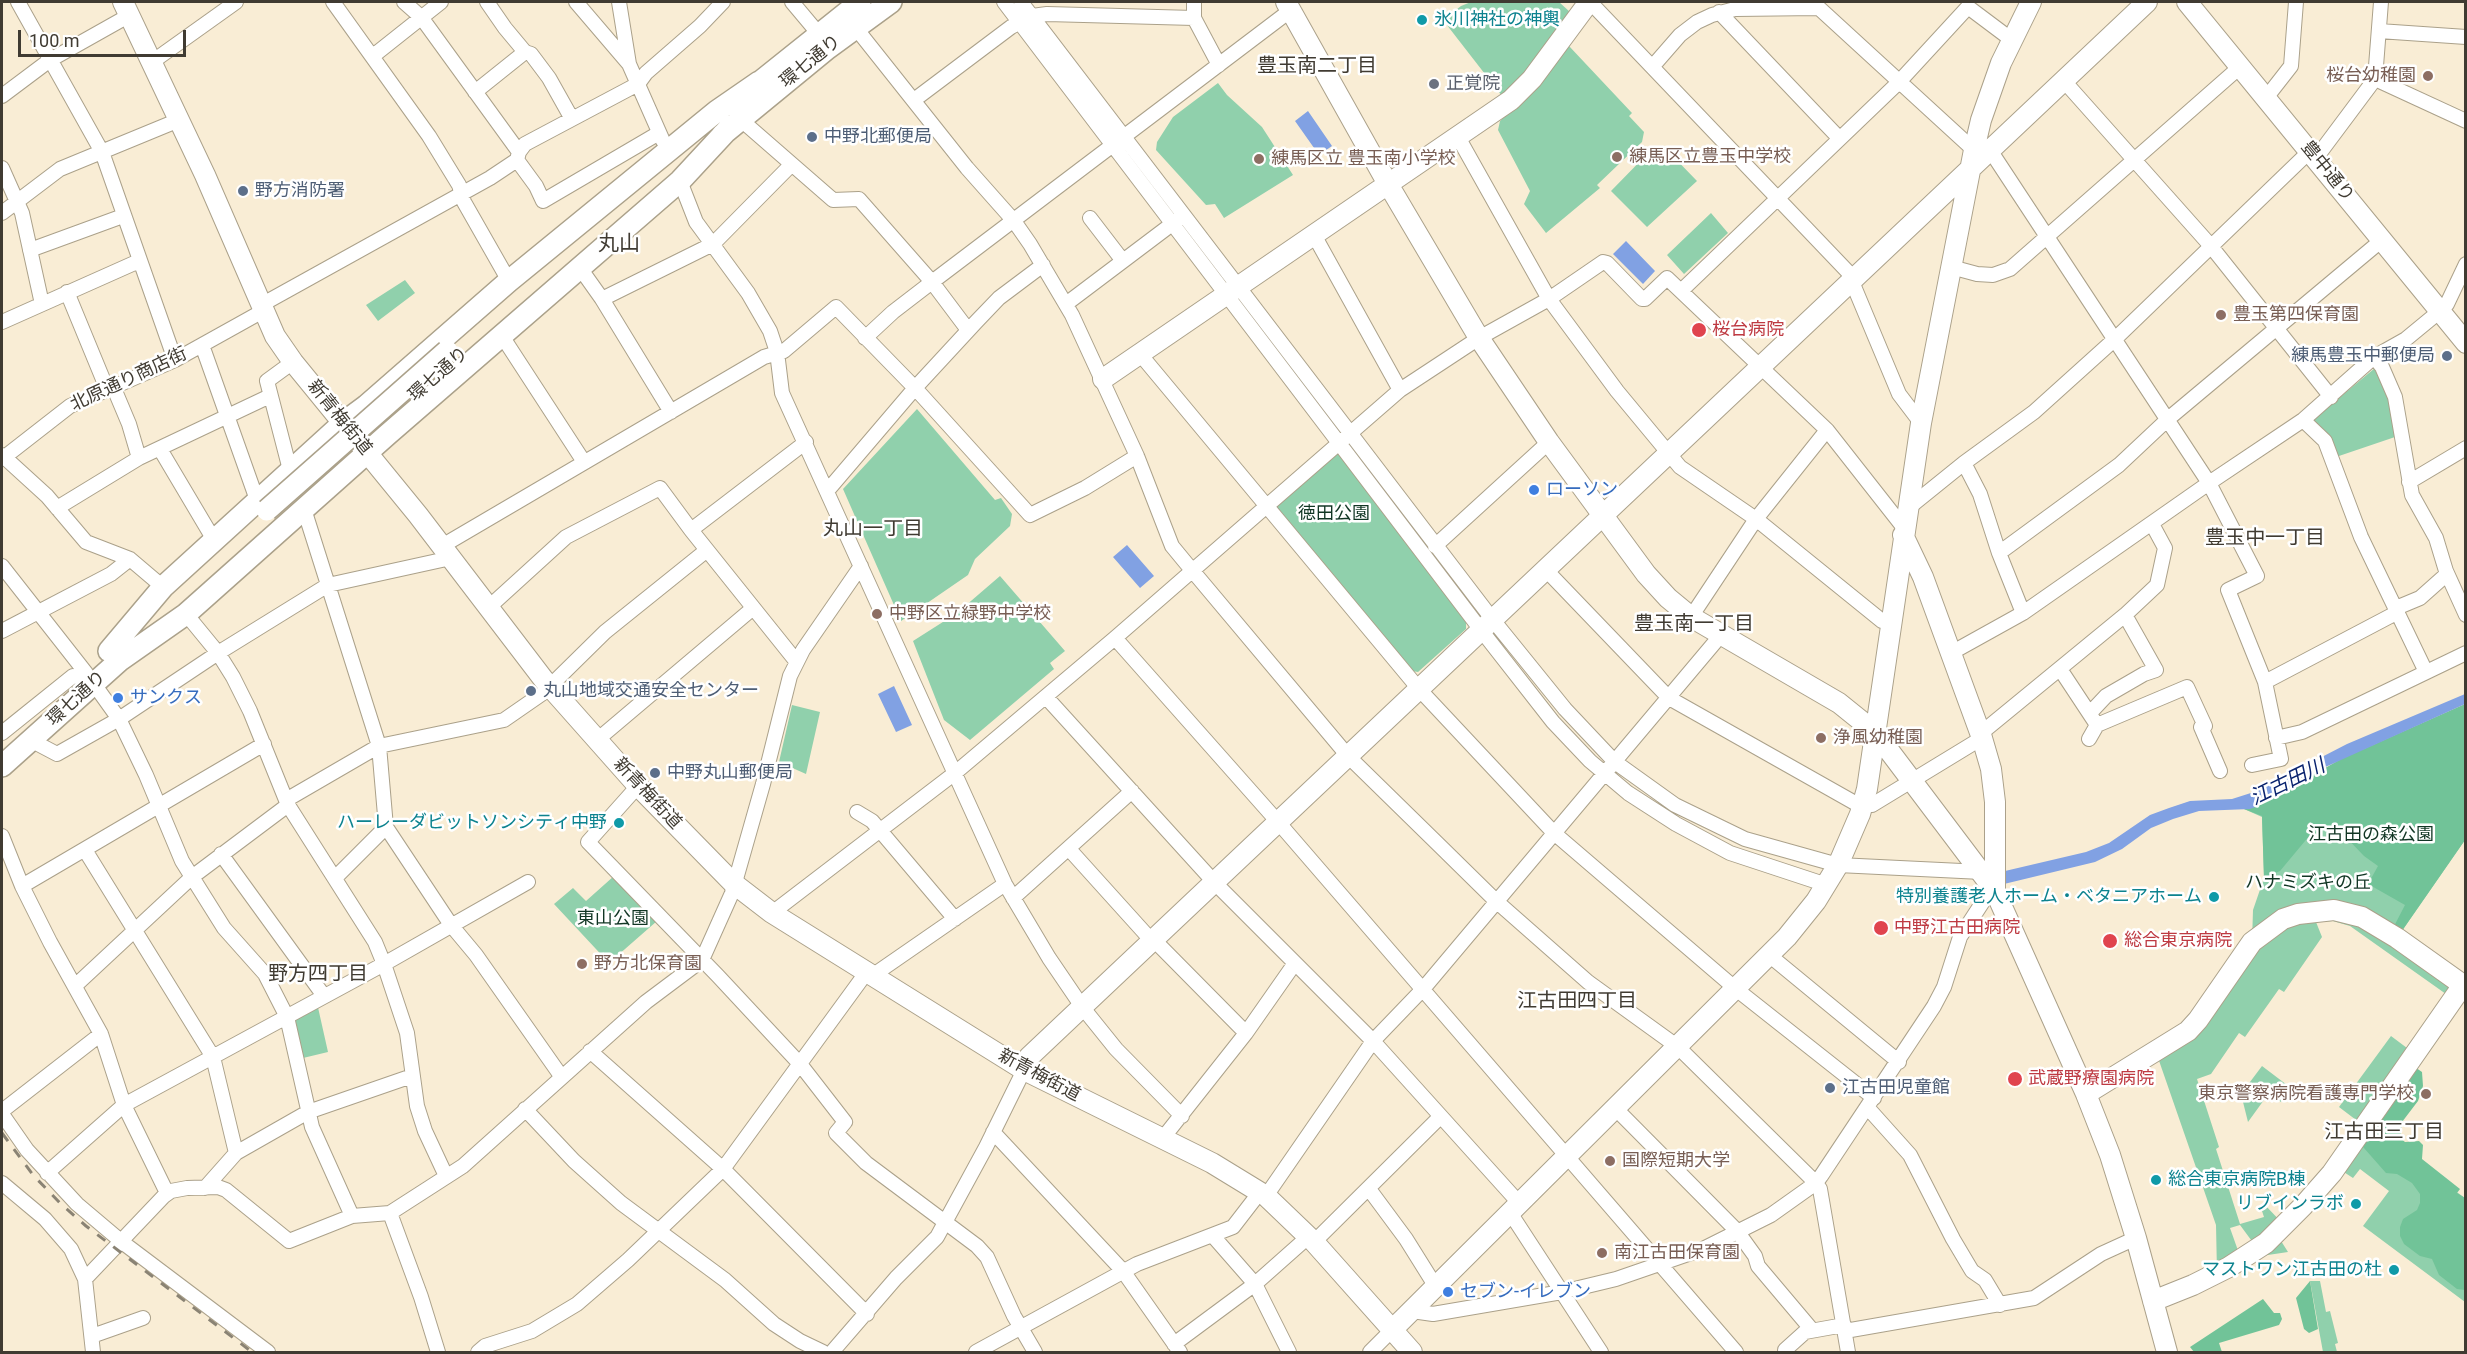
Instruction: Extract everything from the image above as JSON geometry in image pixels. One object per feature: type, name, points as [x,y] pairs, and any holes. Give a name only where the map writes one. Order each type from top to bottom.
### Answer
[{"type":"main road","name":"環七通り","points":[[451,356],[759,82],[860,2]]},
{"type":"main road","name":"環七通り","points":[[2,766],[267,509],[736,123],[855,27],[891,2]]},
{"type":"main road","points":[[114,656],[163,587],[214,540],[267,509],[290,470],[509,281],[736,96],[759,82]]},
{"type":"main road","points":[[114,656],[186,614],[680,181],[736,123]]},
{"type":"main road","name":"環七通り","points":[[2,750],[88,681]]},
{"type":"street","points":[[18,2],[102,152],[175,360]]},
{"type":"street","points":[[152,62],[236,2]]},
{"type":"street","points":[[333,2],[429,136],[509,281]]},
{"type":"street","points":[[404,2],[421,17],[476,92],[518,156],[543,201],[659,133]]},
{"type":"street","points":[[373,56],[441,2]]},
{"type":"street","points":[[487,2],[525,52],[531,54],[549,78],[572,119]]},
{"type":"street","points":[[576,2],[629,64]]},
{"type":"street","points":[[619,2],[629,64],[668,152]]},
{"type":"street","points":[[792,2],[818,33]]},
{"type":"street","points":[[1004,2],[1026,20],[1233,291],[1350,433],[1436,546],[1553,722],[1605,774],[1628,793],[1676,824],[1730,854],[1827,885]]},
{"type":"street","points":[[1021,2],[1026,20]]},
{"type":"street","points":[[1194,2],[1194,18],[1220,65]]},
{"type":"street","points":[[1103,380],[1458,137],[1522,90],[1589,2],[1653,66],[1853,279],[1899,394],[1921,423]]},
{"type":"street","points":[[1370,1353],[1769,955],[1803,919],[1838,865],[1863,805],[1921,423],[1951,267],[1979,156],[1981,120],[2012,40],[2031,2]]},
{"type":"street","points":[[832,1353],[896,1278],[936,1237],[993,1132],[1029,1057],[1853,279],[1979,156],[2064,81],[2147,2]]},
{"type":"street","name":"豊中通り","points":[[2187,2],[2466,343]]},
{"type":"street","points":[[2266,98],[2291,66],[2296,2]]},
{"type":"street","points":[[1905,524],[1964,463],[2034,412],[2115,339],[2211,245],[2313,155],[2375,79],[2381,2]]},
{"type":"street","name":"北原通り商店街","points":[[2,457],[70,406],[175,360],[490,178],[518,156],[525,144],[638,84],[646,73],[700,26],[719,3]]},
{"type":"street","points":[[1653,66],[1690,27],[1719,12],[1735,9],[1819,5],[1898,83],[1979,156],[2048,238],[2168,419],[2209,483],[2257,576],[2228,590],[2265,682],[2281,759],[2252,765]]},
{"type":"street","points":[[865,338],[893,312],[932,282],[1220,65],[1288,6],[1388,184],[1479,338],[1549,442],[1646,574],[1668,598],[1691,617],[1839,703],[1875,732],[1992,880],[2086,1094],[2109,1155],[2136,1238],[2167,1353]]},
{"type":"street","points":[[1681,291],[1898,83],[1968,7],[2012,40]]},
{"type":"street","points":[[2,96],[50,60],[127,8]]},
{"type":"street","name":"新青梅街道","points":[[127,8],[205,175],[275,336],[292,362],[446,552],[550,686],[732,888],[1024,1070],[1163,1138],[1263,1194],[1311,1240],[1412,1353]]},
{"type":"street","points":[[1719,12],[1839,138]]},
{"type":"street","points":[[914,100],[1026,20],[1047,14],[1194,18]]},
{"type":"street","points":[[855,27],[967,168],[1014,221],[1043,265],[1066,304],[1103,380],[1137,456],[1172,546],[1348,756],[1496,901],[1588,982],[1678,1047],[1816,1183],[1820,1189],[1845,1328],[1845,1351]]},
{"type":"street","points":[[2379,31],[2466,37]]},
{"type":"street","points":[[476,92],[525,52]]},
{"type":"street","points":[[1951,267],[1977,274],[1993,275],[2010,269],[2241,66]]},
{"type":"street","points":[[2375,79],[2466,121]]},
{"type":"street","points":[[2064,81],[2211,245],[2331,397]]},
{"type":"street","points":[[2,213],[60,170],[179,120]]},
{"type":"street","points":[[736,123],[833,200],[859,200],[932,282],[968,330]]},
{"type":"street","points":[[1458,137],[1550,298],[1617,391],[1680,467],[1756,519],[1882,621],[1890,623]]},
{"type":"street","points":[[602,299],[713,244],[791,165]]},
{"type":"street","points":[[2,168],[22,213],[42,304]]},
{"type":"street","points":[[680,181],[696,222],[748,293],[770,331],[777,352],[782,393],[1005,884],[1049,958],[1083,1008],[1116,1049],[1182,1116]]},
{"type":"street","points":[[30,250],[123,216]]},
{"type":"street","points":[[1090,218],[1123,261]]},
{"type":"street","points":[[1066,304],[1178,219]]},
{"type":"street","points":[[1314,235],[1400,390]]},
{"type":"street","points":[[1999,553],[2119,465],[2168,419],[2278,330],[2382,240]]},
{"type":"street","points":[[2,322],[139,261]]},
{"type":"street","points":[[772,914],[955,773],[1115,638],[1400,390],[1479,338],[1550,298],[1603,262],[1607,263],[1642,299],[1645,299],[1667,278],[1827,429],[1905,524],[1981,736],[1994,788],[1992,880],[1986,897],[1960,937],[1944,987],[1934,1006],[1899,1062],[1816,1183],[1771,1215],[1703,1249],[1662,1264],[1562,1292],[1433,1314],[1412,1311]]},
{"type":"street","points":[[1951,653],[2023,613],[2303,420],[2374,357],[2406,339],[2440,311],[2446,304],[2466,264]]},
{"type":"street","points":[[828,490],[968,330],[999,298],[1043,265]]},
{"type":"street","points":[[580,268],[602,299],[671,412]]},
{"type":"street","points":[[1233,291],[1339,443],[1487,625],[1616,762],[1659,794],[1704,821],[1745,839],[1838,865],[1992,880]]},
{"type":"street","points":[[67,292],[110,388],[129,424],[139,458]]},
{"type":"street","points":[[38,744],[57,754],[119,719],[218,653],[328,585],[446,552],[584,462],[764,357],[784,351],[836,307],[915,388],[1030,515],[1085,488],[1137,456]]},
{"type":"street","points":[[502,336],[584,462]]},
{"type":"street","points":[[202,345],[228,417],[267,509]]},
{"type":"street","points":[[1140,354],[1419,689],[1554,833],[1870,1102],[1910,1155],[1972,1271],[1985,1280],[2000,1305]]},
{"type":"street","points":[[2374,357],[2382,367],[2395,397],[2412,495],[2436,538],[2447,574],[2466,615]]},
{"type":"street","points":[[290,470],[267,381],[292,362]]},
{"type":"street","points":[[57,508],[139,458],[270,396]]},
{"type":"street","points":[[2303,420],[2325,441],[2361,537],[2426,672]]},
{"type":"street","points":[[1691,617],[1756,519],[1827,429]]},
{"type":"street","points":[[691,530],[806,442]]},
{"type":"street","points":[[1436,546],[1549,442]]},
{"type":"street","points":[[2409,482],[2466,448]]},
{"type":"street","points":[[160,449],[214,540]]},
{"type":"street","points":[[2,457],[47,496],[86,542],[130,559],[163,587]]},
{"type":"street","points":[[1964,463],[1980,494],[1999,553],[2023,613]]},
{"type":"street","points":[[488,608],[566,537],[660,488],[752,609],[796,661]]},
{"type":"street","points":[[304,509],[379,746],[386,827],[451,925],[483,964],[561,1076]]},
{"type":"street","points":[[1546,570],[1669,698],[1863,805],[1872,806],[1981,736],[2125,615],[2157,585],[2165,548],[2152,524]]},
{"type":"street","points":[[76,985],[192,878],[287,802],[379,746],[504,720],[550,686],[605,632],[706,550]]},
{"type":"street","points":[[2,631],[111,574],[130,559]]},
{"type":"street","points":[[2,566],[119,719],[146,775],[182,861],[224,928],[265,974],[288,1017],[312,1127],[352,1216]]},
{"type":"street","points":[[85,1279],[167,1193],[188,1188],[218,1187],[226,1190],[290,1241],[352,1216],[390,1213],[463,1166],[646,1002],[702,960],[732,888],[764,784],[790,676],[796,661],[861,566]]},
{"type":"street","points":[[2265,682],[2420,598],[2447,574]]},
{"type":"street","points":[[597,740],[752,609]]},
{"type":"street","points":[[186,614],[218,653],[233,677],[264,744],[287,802],[375,942],[407,1033],[417,1106],[425,1131],[446,1176]]},
{"type":"street","points":[[2089,739],[2094,719],[2106,696],[2144,674],[2156,670],[2125,615]]},
{"type":"street","points":[[976,1353],[1123,1271],[1233,1227],[1263,1194],[1373,1041],[1423,989],[1722,635]]},
{"type":"street","points":[[1115,638],[1662,1264],[1736,1353]]},
{"type":"street","points":[[2276,738],[2302,732],[2466,653]]},
{"type":"street","points":[[2060,669],[2094,719]]},
{"type":"street","points":[[2,733],[73,676],[88,681]]},
{"type":"street","points":[[2,778],[90,695],[88,681]]},
{"type":"street","points":[[2094,719],[2187,687],[2205,726],[2201,727],[2220,771]]},
{"type":"street","points":[[1046,697],[1215,883],[1373,1041],[1440,1117],[1516,1209],[1562,1292],[1601,1353]]},
{"type":"street","points":[[22,886],[264,744]]},
{"type":"street","points":[[638,786],[588,842],[800,1064],[845,1122],[836,1133],[866,1163],[987,1257],[1035,1353]]},
{"type":"street","points":[[1013,898],[1132,791]]},
{"type":"street","points":[[857,812],[872,821],[955,919]]},
{"type":"street","points":[[335,878],[386,827]]},
{"type":"street","points":[[2,836],[22,886],[101,1034],[124,1105],[167,1193]]},
{"type":"street","points":[[1069,849],[1153,941],[1246,1032]]},
{"type":"street","points":[[85,850],[213,1057],[236,1153]]},
{"type":"street","points":[[221,854],[324,996]]},
{"type":"street","points":[[47,1173],[124,1105],[288,1017],[528,882]]},
{"type":"street","points":[[478,1353],[485,1346],[532,1331],[577,1304],[723,1169],[869,975],[1005,884]]},
{"type":"street","points":[[2086,1094],[2188,1031],[2205,1011],[2252,942],[2283,919],[2298,914],[2334,910],[2362,917],[2464,986],[2332,1173],[2303,1206],[2266,1243],[2229,1267],[2153,1301]]},
{"type":"street","points":[[1769,955],[1899,1062]]},
{"type":"street","points":[[1163,1138],[1246,1032],[1296,963]]},
{"type":"street","points":[[101,1034],[2,1113],[27,1150],[76,1204],[122,1242],[268,1353]]},
{"type":"street","points":[[590,1051],[723,1169],[867,1314]]},
{"type":"street","points":[[205,1188],[236,1153],[308,1112],[412,1076]]},
{"type":"street","points":[[525,1109],[574,1161],[621,1203],[725,1280],[774,1324],[823,1353]]},
{"type":"street","points":[[1616,1109],[1737,1231],[1755,1256],[1758,1266],[1812,1330]]},
{"type":"street","points":[[993,1132],[1123,1271],[1177,1348],[1311,1240],[1369,1189],[1440,1117]]},
{"type":"street","points":[[2,1183],[45,1219],[72,1249],[85,1279],[93,1336],[93,1353]]},
{"type":"street","points":[[1369,1189],[1406,1239],[1436,1287]]},
{"type":"street","points":[[390,1213],[421,1297],[438,1353]]},
{"type":"street","points":[[1213,1236],[1255,1284],[1289,1353]]},
{"type":"street","points":[[1787,1353],[1785,1350],[1805,1332],[1812,1330],[1845,1328],[2034,1298],[2101,1254],[2136,1238]]},
{"type":"street","points":[[93,1336],[143,1318]]},
{"type":"green space","points":[[1471,2],[1559,2],[1570,12],[1534,63],[1502,96],[1443,20],[1461,6]]},
{"type":"green space","points":[[1569,46],[1632,113],[1629,116],[1644,132],[1642,142],[1597,185],[1600,188],[1546,233],[1524,204],[1530,191],[1498,130],[1500,121],[1542,82]]},
{"type":"green space","points":[[1218,83],[1227,95],[1262,127],[1293,175],[1224,218],[1215,204],[1206,205],[1156,150],[1157,142],[1173,117]]},
{"type":"green space","points":[[1654,147],[1658,152],[1664,147],[1697,181],[1647,227],[1611,191]]},
{"type":"green space","points":[[1711,213],[1728,233],[1684,274],[1667,255]]},
{"type":"green space","points":[[405,280],[415,293],[378,321],[366,305]]},
{"type":"green space","points":[[2375,368],[2383,379],[2391,402],[2395,437],[2336,457],[2314,422],[2315,418]]},
{"type":"green space","points":[[917,409],[995,500],[1001,498],[1012,514],[1010,526],[975,559],[968,575],[901,621],[843,489]]},
{"type":"green space","name":"徳田公園","points":[[1336,453],[1341,454],[1466,622],[1466,629],[1418,672],[1412,671],[1276,509],[1277,503]]},
{"type":"green space","points":[[1000,576],[1065,651],[1050,663],[1054,669],[970,740],[944,720],[913,641],[957,613]]},
{"type":"green space","name":"江古田の森公園","points":[[2465,704],[2465,840],[2397,938],[2390,934],[2405,905],[2368,884],[2378,866],[2364,856],[2341,832],[2325,830],[2310,835],[2280,871],[2264,878],[2262,816],[2244,809],[2258,806],[2341,759]]},
{"type":"green space","points":[[792,705],[820,712],[806,774],[779,762]]},
{"type":"green space","name":"ハナミズキの丘","points":[[2309,777],[2465,840],[2397,938],[2463,985],[2453,999],[2350,926],[2333,921],[2316,922],[2322,937],[2284,992],[2279,989],[2245,1037],[2239,1033],[2211,1074],[2197,1079],[2240,1224],[2264,1217],[2261,1208],[2265,1205],[2284,1225],[2276,1233],[2288,1252],[2241,1259],[2217,1273],[2216,1225],[2156,1052],[2173,1042],[2252,942],[2253,910],[2264,878],[2262,817],[2244,809],[2258,806]],"holes":[[[2240,1225],[2257,1248],[2241,1259],[2230,1228]]]},
{"type":"green space","name":"東山公園","points":[[614,876],[657,921],[609,963],[554,904],[573,888],[586,901]]},
{"type":"green space","points":[[317,1003],[328,1052],[303,1058],[293,1015]]},
{"type":"green space","points":[[2391,1036],[2415,1054],[2364,1126],[2339,1107]]},
{"type":"green space","points":[[2409,1063],[2422,1072],[2423,1086],[2418,1101],[2402,1122],[2400,1138],[2405,1142],[2419,1141],[2423,1145],[2422,1159],[2460,1189],[2457,1193],[2465,1198],[2465,1290],[2457,1289],[2439,1275],[2432,1259],[2420,1256],[2404,1244],[2400,1236],[2400,1227],[2403,1219],[2417,1210],[2420,1194],[2412,1183],[2397,1174],[2386,1173],[2356,1139]]},
{"type":"green space","points":[[2262,1066],[2291,1088],[2281,1102],[2269,1093],[2248,1122],[2241,1094]]},
{"type":"green space","points":[[2364,1126],[2465,1198],[2465,1302],[2363,1226],[2389,1191],[2360,1169],[2353,1178],[2336,1167]]},
{"type":"green space","points":[[2310,1281],[2320,1281],[2326,1312],[2330,1311],[2338,1343],[2335,1344],[2337,1352],[2323,1352]]},
{"type":"green space","points":[[2310,1281],[2318,1329],[2309,1333],[2304,1329],[2296,1298]]},
{"type":"green space","points":[[2263,1299],[2274,1313],[2280,1313],[2282,1319],[2279,1325],[2219,1343],[2222,1352],[2194,1352],[2190,1347]]},
{"type":"water","points":[[1308,111],[1332,146],[1319,155],[1295,121]]},
{"type":"water","points":[[1626,241],[1655,271],[1643,284],[1613,254]]},
{"type":"water","points":[[1127,545],[1154,576],[1140,588],[1113,557]]},
{"type":"water","points":[[894,686],[912,725],[896,732],[878,694]]},
{"type":"water","name":"江古田川","points":[[2465,694],[2465,704],[2321,769],[2258,806],[2250,809],[2199,811],[2151,828],[2122,849],[2095,862],[2004,884],[2005,871],[2086,852],[2109,843],[2150,815],[2190,801],[2232,799],[2254,792],[2347,744]]},
{"type":"railway","points":[[2,1133],[33,1175],[86,1226],[252,1352]]},
{"type":"place","name":"氷川神社の神輿","points":[[1422,20]]},
{"type":"place","name":"桜台幼稚園","points":[[2428,76]]},
{"type":"place","name":"正覚院","points":[[1434,84]]},
{"type":"place","name":"中野北郵便局","points":[[812,137]]},
{"type":"place","name":"練馬区立豊玉中学校","points":[[1617,157]]},
{"type":"place","name":"練馬区立 豊玉南小学校","points":[[1259,159]]},
{"type":"place","name":"野方消防署","points":[[243,191]]},
{"type":"place","name":"豊玉第四保育園","points":[[2221,315]]},
{"type":"place","name":"桜台病院","points":[[1699,330]]},
{"type":"place","name":"練馬豊玉中郵便局","points":[[2447,356]]},
{"type":"place","name":"ローソン","points":[[1534,490]]},
{"type":"place","name":"中野区立緑野中学校","points":[[877,614]]},
{"type":"place","name":"丸山地域交通安全センター","points":[[531,691]]},
{"type":"place","name":"サンクス","points":[[118,698]]},
{"type":"place","name":"浄風幼稚園","points":[[1821,738]]},
{"type":"place","name":"中野丸山郵便局","points":[[655,773]]},
{"type":"place","name":"ハーレーダビットソンシティ中野","points":[[619,823]]},
{"type":"place","name":"特別養護老人ホーム・ベタニアホーム","points":[[2214,897]]},
{"type":"place","name":"中野江古田病院","points":[[1881,928]]},
{"type":"place","name":"総合東京病院","points":[[2110,941]]},
{"type":"place","name":"野方北保育園","points":[[582,964]]},
{"type":"place","name":"武蔵野療園病院","points":[[2015,1079]]},
{"type":"place","name":"江古田児童館","points":[[1830,1088]]},
{"type":"place","name":"東京警察病院看護専門学校","points":[[2426,1094]]},
{"type":"place","name":"国際短期大学","points":[[1610,1161]]},
{"type":"place","name":"総合東京病院B棟","points":[[2156,1180]]},
{"type":"place","name":"リブインラボ","points":[[2356,1204]]},
{"type":"place","name":"南江古田保育園","points":[[1602,1253]]},
{"type":"place","name":"マストワン江古田の杜","points":[[2394,1270]]},
{"type":"place","name":"セブン-イレブン","points":[[1448,1292]]},
{"type":"district","name":"豊玉南二丁目","points":[[1317,67]]},
{"type":"district","name":"丸山","points":[[619,245]]},
{"type":"district","name":"丸山一丁目","points":[[873,530]]},
{"type":"district","name":"豊玉中一丁目","points":[[2265,539]]},
{"type":"district","name":"豊玉南一丁目","points":[[1694,625]]},
{"type":"district","name":"野方四丁目","points":[[318,975]]},
{"type":"district","name":"江古田四丁目","points":[[1577,1002]]},
{"type":"district","name":"江古田三丁目","points":[[2384,1133]]}]
